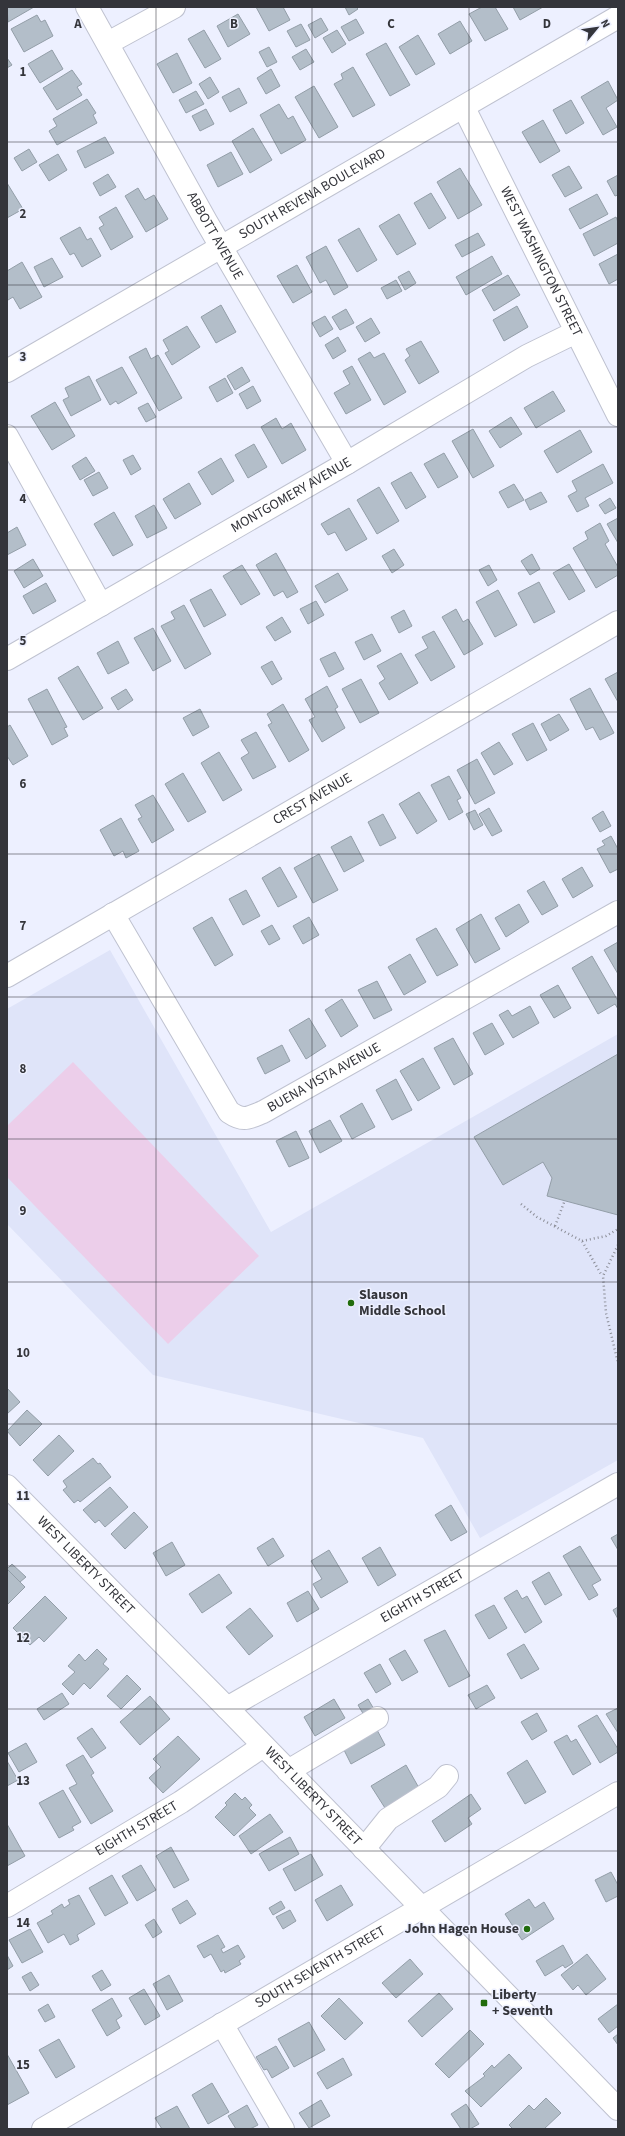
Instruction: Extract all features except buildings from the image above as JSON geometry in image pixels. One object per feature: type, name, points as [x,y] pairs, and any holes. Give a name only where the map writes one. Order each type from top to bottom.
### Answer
[{"type":"street","name":"ABBOTT AVENUE","points":[[87,7],[347,463]]},
{"type":"street","points":[[108,43],[174,7]]},
{"type":"street","name":"SOUTH REVENA BOULEVARD","points":[[7,371],[464,108],[618,17]]},
{"type":"street","name":"WEST WASHINGTON STREET","points":[[464,108],[618,415]]},
{"type":"street","name":"MONTGOMERY AVENUE","points":[[7,659],[347,463],[527,356],[576,332]]},
{"type":"street","points":[[7,436],[101,605]]},
{"type":"street","name":"CREST AVENUE","points":[[7,976],[618,622]]},
{"type":"street","name":"BUENA VISTA AVENUE","points":[[113,914],[229,1112],[238,1118],[244,1119],[263,1112],[618,912]]},
{"type":"street","name":"EIGHTH STREET","points":[[227,1708],[618,1484]]},
{"type":"street","name":"WEST LIBERTY STREET","points":[[7,1486],[618,2107]]},
{"type":"street","points":[[288,1771],[377,1718]]},
{"type":"street","name":"EIGHTH STREET","points":[[7,1906],[181,1802],[263,1746]]},
{"type":"street","points":[[364,1849],[388,1819],[438,1787],[447,1776]]},
{"type":"street","name":"SOUTH SEVENTH STREET","points":[[43,2129],[618,1793]]},
{"type":"street","points":[[222,2024],[283,2129]]},
{"type":"path","points":[[555,1226],[565,1200]]},
{"type":"path","points":[[521,1204],[537,1217],[582,1241],[603,1276],[606,1313],[614,1353],[618,1363]]},
{"type":"path","points":[[582,1241],[606,1236],[618,1229]]},
{"type":"path","points":[[603,1276],[618,1245]]},
{"type":"shaded area","name":"Slauson Middle School","points":[[110,950],[271,1232],[618,1034],[618,1460],[480,1538],[423,1438],[153,1375],[7,1224],[7,1009]]},
{"type":"shaded area","points":[[73,1062],[259,1256],[168,1344],[7,1177],[7,1126]]},
{"type":"place","name":"Slauson Middle School","points":[[351,1303]]},
{"type":"place","name":"John Hagen House","points":[[527,1929]]},
{"type":"place","name":"Liberty + Seventh","points":[[484,2003]]}]
